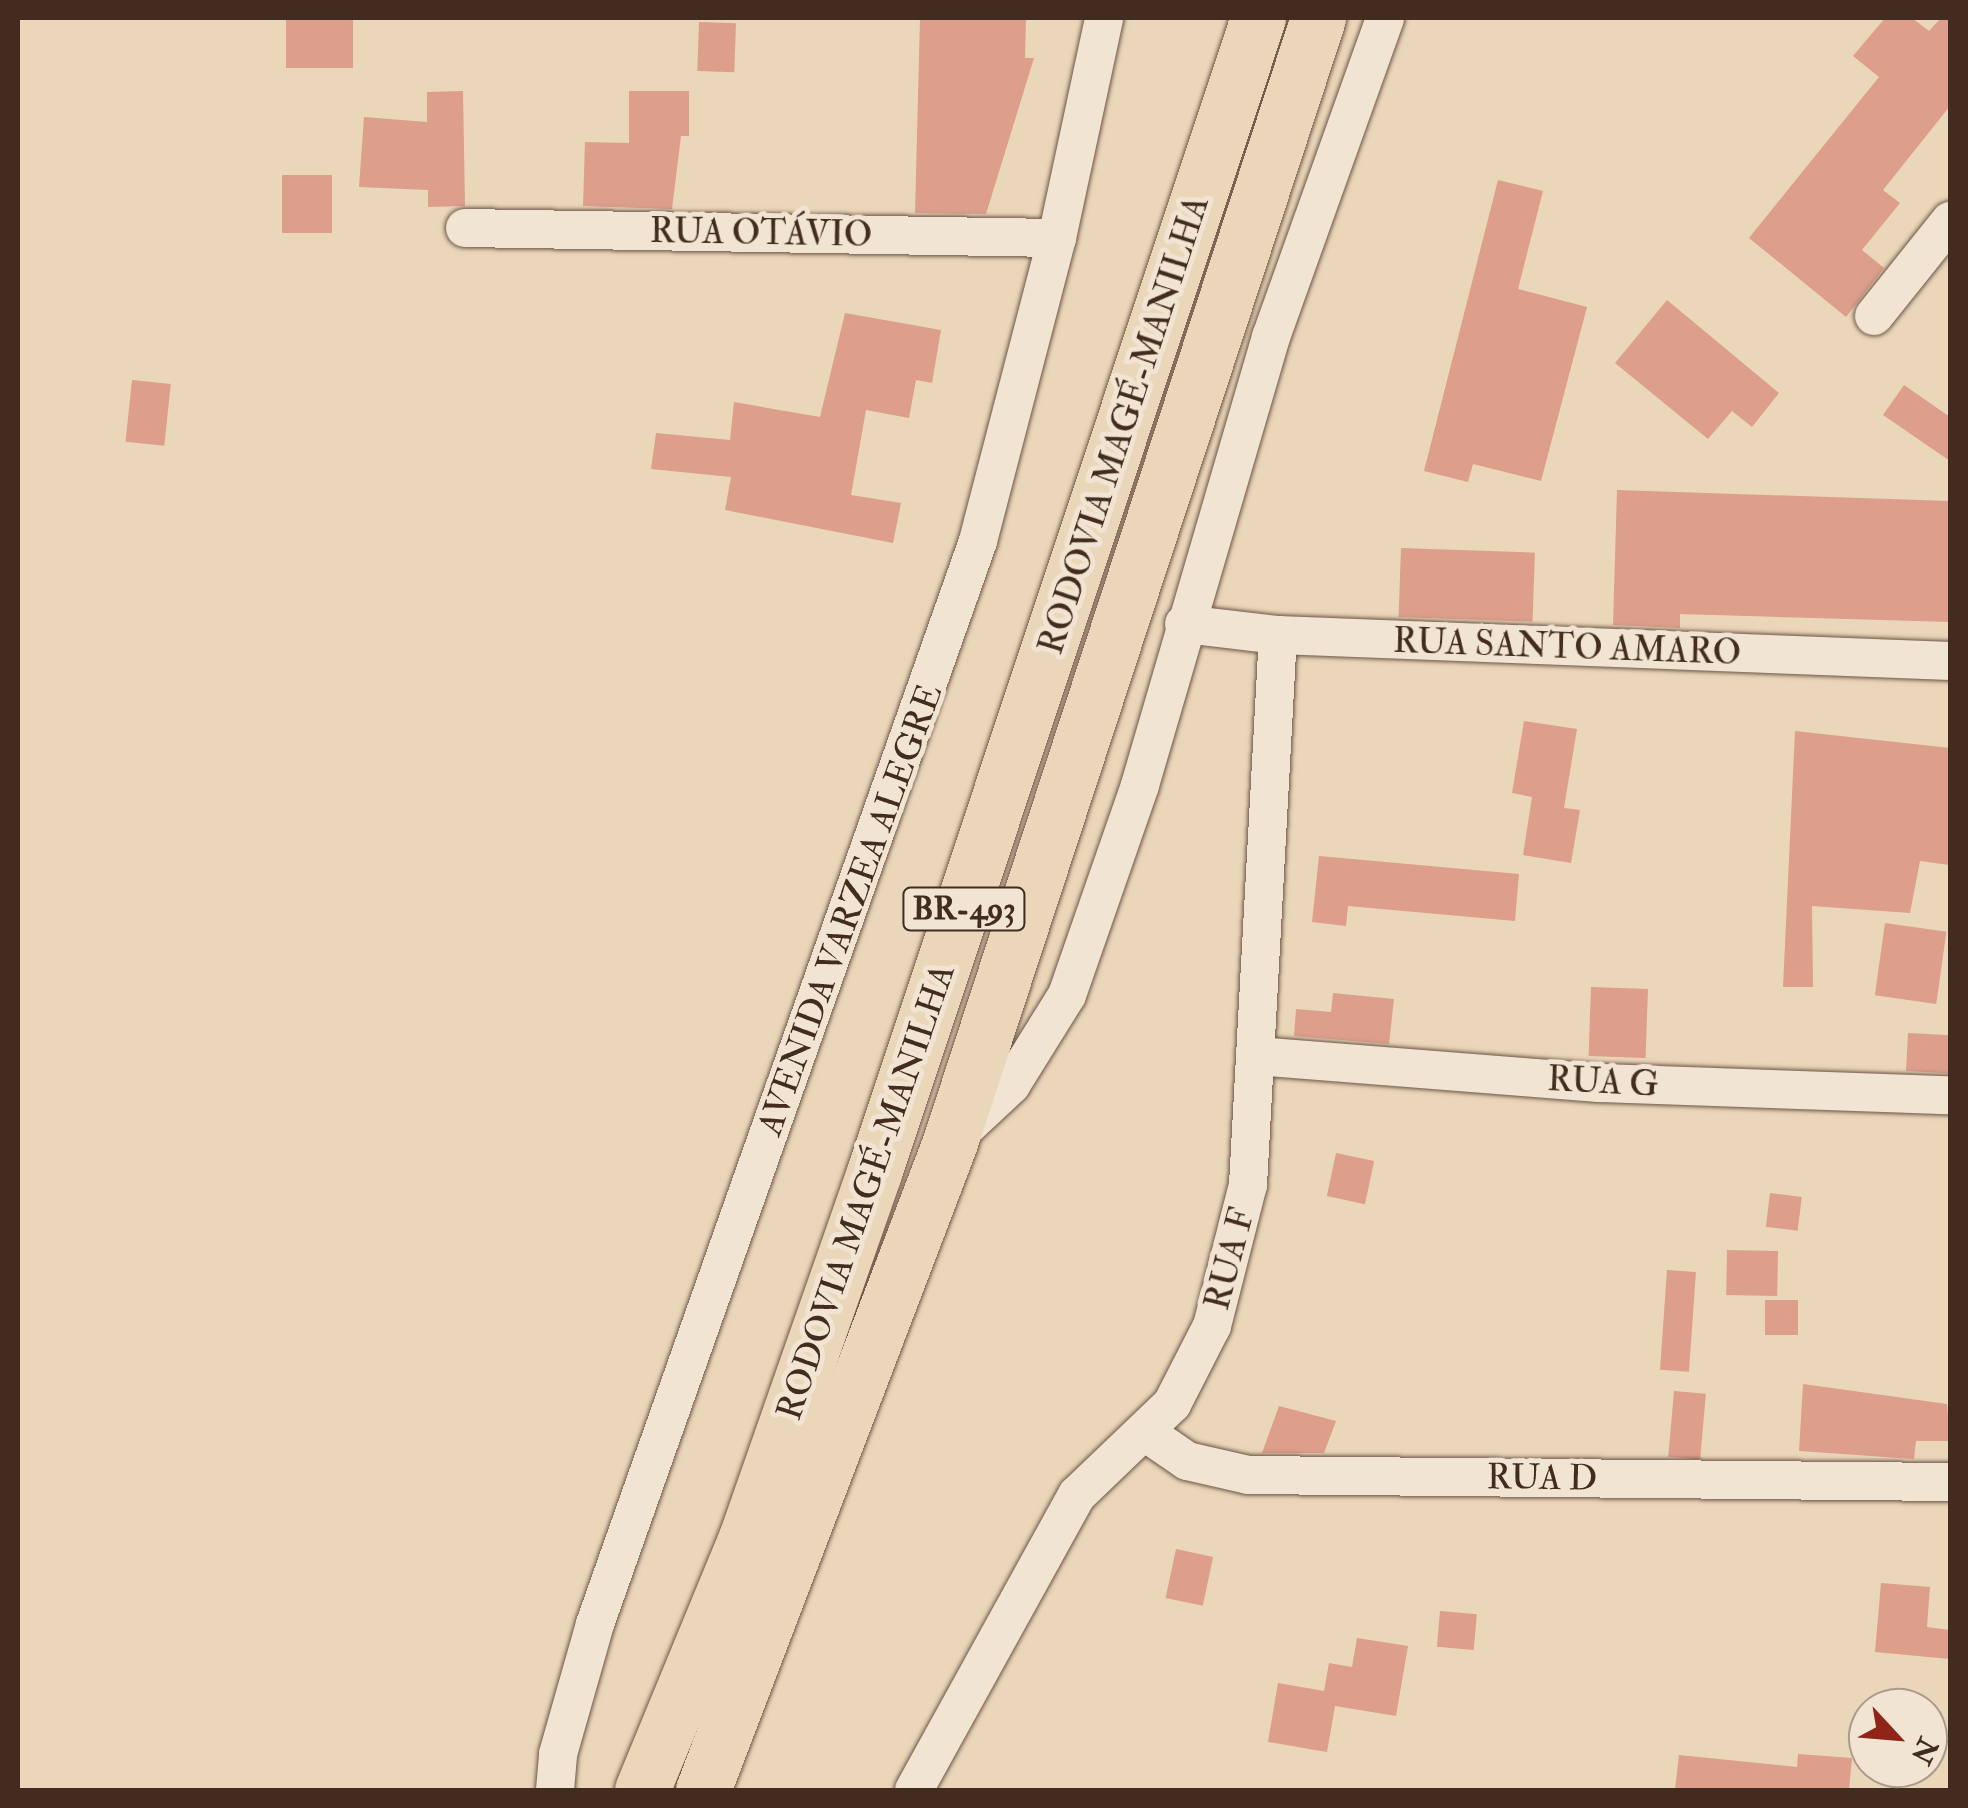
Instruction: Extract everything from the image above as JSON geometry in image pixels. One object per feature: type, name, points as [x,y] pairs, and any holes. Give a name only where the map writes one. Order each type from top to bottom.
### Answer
[{"type":"highway","name":"RODOVIA MAGÉ-MANILHA","points":[[642,1790],[746,1538],[874,1173],[1258,18]]},
{"type":"highway","name":"RODOVIA MAGÉ-MANILHA","points":[[703,1790],[950,1142],[1318,18]]},
{"type":"street","name":"AVENIDA VARZEA ALEGRE","points":[[555,1790],[558,1754],[595,1624],[978,541],[1056,238],[1104,18]]},
{"type":"street","points":[[950,1142],[1011,1086],[1067,995],[1134,802],[1272,337],[1385,18]]},
{"type":"street","points":[[1874,316],[1950,221]]},
{"type":"street","name":"RUA OTÁVIO","points":[[465,228],[1056,238]]},
{"type":"street","name":"RUA SANTO AMARO","points":[[1184,624],[1278,635],[1950,661]]},
{"type":"street","name":"RUA F","points":[[914,1790],[1077,1495],[1146,1432],[1189,1375],[1235,1253],[1248,1186],[1278,635]]},
{"type":"street","name":"RUA G","points":[[1256,1056],[1598,1083],[1950,1095]]},
{"type":"street","name":"RUA D","points":[[1146,1432],[1187,1461],[1248,1475],[1950,1482]]},
{"type":"building","points":[[286,18],[353,18],[353,68],[286,68]]},
{"type":"building","points":[[920,18],[1026,18],[1025,58],[1034,58],[986,214],[915,213]]},
{"type":"building","points":[[1885,18],[1912,18],[1929,31],[1941,18],[1950,18],[1950,106],[1883,190],[1900,203],[1862,250],[1884,268],[1846,317],[1749,238],[1879,77],[1853,56]]},
{"type":"building","points":[[699,22],[736,23],[734,72],[697,71]]},
{"type":"building","points":[[463,91],[465,206],[428,207],[428,190],[359,187],[364,117],[427,122],[427,92]]},
{"type":"building","points":[[629,91],[689,91],[689,136],[681,136],[672,209],[583,206],[585,142],[629,143]]},
{"type":"building","points":[[282,175],[332,175],[332,233],[282,233]]},
{"type":"building","points":[[1498,180],[1543,191],[1518,289],[1587,307],[1541,481],[1473,464],[1468,482],[1424,471]]},
{"type":"building","points":[[1667,300],[1779,393],[1752,427],[1732,411],[1708,439],[1615,363]]},
{"type":"building","points":[[845,313],[941,330],[932,383],[916,380],[909,418],[866,410],[851,495],[901,503],[893,543],[725,510],[731,477],[651,469],[656,433],[730,440],[734,402],[820,417]]},
{"type":"building","points":[[132,380],[171,384],[164,446],[126,442]]},
{"type":"building","points":[[1904,385],[1950,417],[1950,461],[1883,415]]},
{"type":"building","points":[[1617,490],[1950,501],[1950,622],[1680,614],[1680,628],[1613,625]]},
{"type":"building","points":[[1401,548],[1535,553],[1533,622],[1399,617]]},
{"type":"building","points":[[1524,721],[1577,729],[1564,808],[1580,810],[1571,863],[1523,855],[1532,797],[1512,793]]},
{"type":"building","points":[[1795,731],[1950,748],[1950,865],[1920,861],[1910,913],[1812,906],[1813,987],[1783,987]]},
{"type":"building","points":[[1319,856],[1519,874],[1515,921],[1348,906],[1346,926],[1312,922]]},
{"type":"building","points":[[1885,923],[1946,932],[1936,1004],[1875,995]]},
{"type":"building","points":[[1591,987],[1648,989],[1646,1058],[1589,1056]]},
{"type":"building","points":[[1333,993],[1394,999],[1389,1044],[1294,1036],[1296,1009],[1331,1012]]},
{"type":"building","points":[[1908,1033],[1950,1035],[1948,1073],[1906,1071]]},
{"type":"building","points":[[1336,1153],[1374,1161],[1365,1204],[1327,1196]]},
{"type":"building","points":[[1770,1193],[1802,1197],[1798,1231],[1766,1227]]},
{"type":"building","points":[[1727,1250],[1778,1251],[1777,1296],[1726,1295]]},
{"type":"building","points":[[1667,1270],[1696,1272],[1689,1372],[1660,1370]]},
{"type":"building","points":[[1765,1300],[1798,1300],[1798,1335],[1765,1335]]},
{"type":"building","points":[[1803,1384],[1947,1404],[1950,1441],[1916,1441],[1914,1459],[1799,1451]]},
{"type":"building","points":[[1674,1391],[1706,1394],[1700,1460],[1668,1457]]},
{"type":"building","points":[[1279,1406],[1336,1421],[1324,1453],[1262,1453]]},
{"type":"building","points":[[1176,1549],[1213,1557],[1203,1606],[1166,1598]]},
{"type":"building","points":[[1881,1583],[1930,1587],[1927,1627],[1950,1630],[1950,1659],[1875,1652]]},
{"type":"building","points":[[1440,1611],[1477,1614],[1474,1650],[1437,1647]]},
{"type":"building","points":[[1357,1638],[1408,1646],[1396,1716],[1335,1706],[1327,1752],[1268,1742],[1278,1683],[1324,1691],[1329,1663],[1352,1667]]},
{"type":"building","points":[[1798,1754],[1848,1758],[1849,1790],[1675,1790],[1679,1755],[1797,1767]]}]
